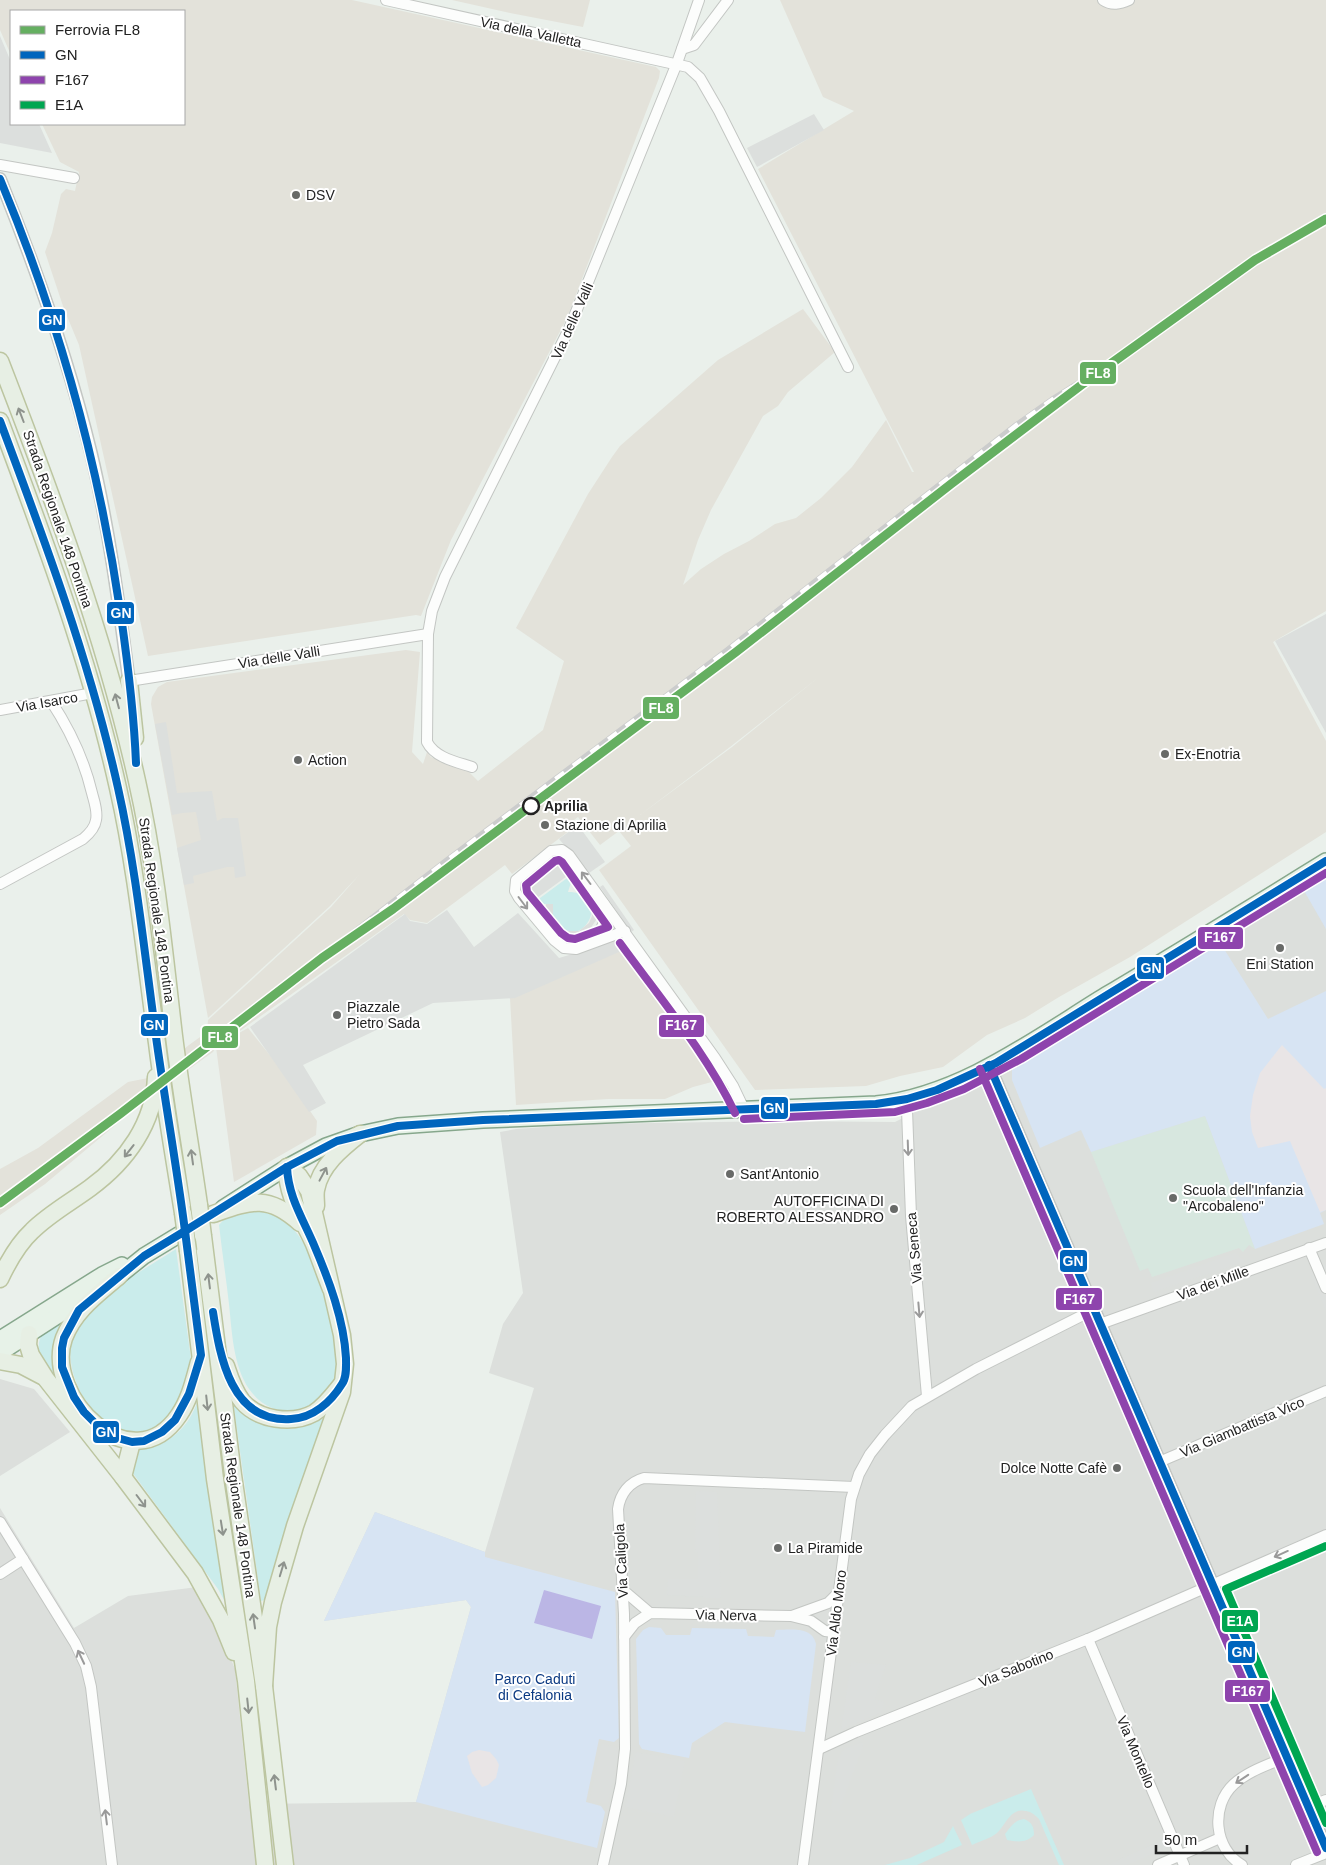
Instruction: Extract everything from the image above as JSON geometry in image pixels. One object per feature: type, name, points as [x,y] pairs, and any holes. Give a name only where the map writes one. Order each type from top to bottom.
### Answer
[{"type":"highway","name":"Strada Regionale 148 Pontina","points":[[0,361],[43,473],[78,573],[116,697],[137,782],[153,864],[174,1037],[199,1205],[233,1475],[264,1686],[285,1865]]},
{"type":"highway","name":"Strada Regionale 148 Pontina","points":[[0,421],[55,572],[93,694],[118,788],[137,886],[157,1044],[155,1091],[183,1214],[215,1479],[246,1681],[260,1824],[266,1865]]},
{"type":"highway","points":[[129,681],[135,736],[137,782]]},
{"type":"highway","points":[[0,1278],[17,1249],[31,1232],[91,1187],[120,1162],[159,1108]]},
{"type":"highway","points":[[316,1221],[316,1190],[322,1175],[339,1151],[360,1134]]},
{"type":"highway","points":[[264,1686],[268,1627],[273,1602],[295,1526],[339,1403],[344,1381],[345,1364],[344,1345],[306,1185],[299,1176],[287,1168],[286,1181],[290,1195],[314,1245],[330,1289]]},
{"type":"highway","points":[[213,1214],[243,1204],[257,1202],[273,1205],[287,1211],[303,1226],[313,1245],[330,1289]]},
{"type":"highway","points":[[119,1276],[79,1310],[64,1338],[62,1357],[67,1383],[84,1412],[105,1432],[119,1439],[132,1442],[144,1441],[154,1437],[167,1429],[182,1409],[189,1394],[201,1355]]},
{"type":"highway","points":[[215,1325],[225,1366],[233,1386],[247,1406],[259,1414],[283,1419],[306,1416],[324,1404],[344,1381]]},
{"type":"highway","points":[[29,1334],[28,1345],[31,1355],[46,1379],[123,1477],[203,1585],[227,1632],[246,1681]]},
{"type":"highway","points":[[0,1361],[21,1365],[46,1379]]},
{"type":"highway","points":[[123,1477],[132,1442]]},
{"type":"highway","points":[[279,1816],[295,1865]]},
{"type":"highway","points":[[257,1865],[260,1824]]},
{"type":"main road","points":[[0,1339],[102,1275],[144,1256],[287,1168],[326,1146],[360,1134],[405,1125],[482,1120],[876,1104],[901,1100],[960,1080],[989,1065],[1326,862]]},
{"type":"main road","points":[[0,1353],[119,1276],[144,1256]]},
{"type":"main road","points":[[29,1334],[37,1323],[102,1275]]},
{"type":"street","name":"Via della Valletta","points":[[386,0],[677,63]]},
{"type":"street","name":"Via delle Valli","points":[[472,768],[439,755],[430,749],[427,742],[428,634],[432,611],[445,577],[573,322],[677,63],[699,0]]},
{"type":"street","points":[[682,49],[694,45],[728,0]]},
{"type":"street","points":[[1103,0],[1114,4],[1122,4],[1129,0]]},
{"type":"street","points":[[677,63],[688,67],[706,88],[848,367]]},
{"type":"street","points":[[0,165],[74,178]]},
{"type":"street","points":[[0,179],[51,311],[87,438],[111,553],[129,681]]},
{"type":"street","name":"Via delle Valli","points":[[129,681],[428,634]]},
{"type":"street","name":"Via Isarco","points":[[0,710],[93,694]]},
{"type":"street","points":[[0,884],[80,841],[88,834],[96,821],[96,806],[81,758],[71,734],[51,701]]},
{"type":"street","points":[[625,931],[576,949],[564,948],[554,940],[519,898],[515,891],[516,880],[548,853],[555,850],[562,850],[572,858],[625,931],[715,1058],[733,1086],[744,1109]]},
{"type":"street","points":[[591,943],[605,922],[606,911],[602,900]]},
{"type":"street","points":[[989,1065],[1326,1848]]},
{"type":"street","name":"Via Seneca","points":[[901,1100],[907,1110],[911,1216],[926,1396]]},
{"type":"street","name":"Via dei Mille","points":[[1100,1324],[1326,1242]]},
{"type":"street","points":[[1309,1248],[1326,1288]]},
{"type":"street","name":"Via Aldo Moro","points":[[804,1865],[851,1499],[862,1467],[880,1440],[907,1411],[926,1396],[1018,1347],[1094,1310]]},
{"type":"street","name":"Via Giambattista Vico","points":[[1159,1462],[1326,1391]]},
{"type":"street","name":"Via Caligola","points":[[603,1865],[622,1784],[625,1754],[623,1590],[619,1505],[628,1486],[644,1478],[854,1487]]},
{"type":"street","points":[[0,1522],[75,1644],[87,1672],[112,1865]]},
{"type":"street","name":"Via Sabotino","points":[[819,1749],[856,1732],[1088,1639],[1325,1537]]},
{"type":"street","points":[[0,1574],[23,1559]]},
{"type":"street","points":[[623,1590],[650,1613],[635,1624],[624,1637]]},
{"type":"street","points":[[791,1616],[828,1603],[839,1592]]},
{"type":"street","name":"Via Nerva","points":[[650,1613],[791,1616],[812,1621],[825,1631],[833,1632]]},
{"type":"street","name":"Via Montello","points":[[1088,1639],[1182,1860]]},
{"type":"street","points":[[1242,1865],[1233,1859],[1220,1838],[1218,1818],[1222,1802],[1228,1790],[1246,1775],[1286,1756]]},
{"type":"street","points":[[1308,1807],[1326,1800]]},
{"type":"street","points":[[1158,1865],[1182,1860],[1220,1838]]},
{"type":"street","points":[[1296,1865],[1326,1853]]},
{"type":"shaded area","points":[[0,0],[352,0],[656,67],[660,71],[659,78],[567,318],[451,540],[421,616],[416,615],[148,656],[79,345],[64,309],[45,252],[52,233],[61,194],[66,189],[75,191],[79,172],[60,162],[42,125],[185,125],[185,10],[10,10],[10,53],[0,30]]},
{"type":"shaded area","points":[[452,0],[590,0],[583,27]]},
{"type":"shaded area","points":[[780,0],[1326,0],[1326,611],[1273,642],[1326,741],[1326,832],[1130,957],[1025,1018],[987,1035],[943,1067],[900,1076],[866,1086],[755,1090],[599,870],[631,846],[619,831],[600,845],[578,817],[574,820],[577,825],[512,874],[505,865],[427,923],[410,920],[404,914],[230,1038],[248,1028],[281,1069],[317,1121],[316,1135],[234,1182],[216,1047],[213,1052],[143,1102],[45,1184],[0,1215],[0,1169],[38,1148],[128,1082],[148,1078],[207,1032],[208,1020],[331,907],[359,875],[330,906],[208,1018],[151,704],[152,697],[158,687],[167,682],[406,650],[420,652],[412,752],[423,764],[427,752],[431,757],[452,766],[466,769],[478,781],[543,730],[564,661],[516,628],[588,494],[612,457],[620,446],[718,360],[803,309],[835,352],[788,392],[778,406],[763,416],[711,510],[698,540],[683,585],[701,569],[724,554],[775,524],[796,518],[821,498],[852,467],[886,420],[912,472],[914,472],[758,169],[854,111],[823,97]],"holes":[[[819,677],[732,747],[640,815]]]},
{"type":"shaded area","points":[[0,36],[10,60],[10,125],[39,125],[52,153],[0,143]]},
{"type":"shaded area","points":[[814,114],[824,130],[757,167],[747,148]]},
{"type":"shaded area","points":[[1326,614],[1326,733],[1275,641]]},
{"type":"shaded area","points":[[166,722],[177,793],[212,791],[217,821],[223,818],[238,818],[246,876],[235,878],[234,867],[227,867],[193,876],[194,883],[184,885],[177,848],[201,840],[196,812],[172,815],[155,724]]},
{"type":"shaded area","points":[[578,825],[605,862],[589,873],[559,839]]},
{"type":"shaded area","points":[[554,855],[558,855],[566,866],[574,871],[530,903],[520,889],[520,882]]},
{"type":"shaded area","points":[[574,873],[568,892],[582,894],[589,901],[592,909],[590,918],[585,926],[577,931],[568,932],[558,926],[555,921],[553,904],[532,904]]},
{"type":"shaded area","points":[[1326,876],[1326,1865],[0,1865],[0,1508],[74,1628],[128,1596],[197,1587],[215,1620],[235,1669],[249,1804],[416,1802],[471,1607],[466,1600],[324,1621],[375,1512],[485,1552],[534,1388],[489,1373],[503,1324],[523,1293],[500,1132],[516,1129],[592,1124],[784,1121],[895,1122],[1015,1061]]},
{"type":"shaded area","points":[[603,885],[634,930],[631,932],[600,887]]},
{"type":"shaded area","points":[[584,889],[590,893],[597,905],[596,920],[588,932],[582,936],[567,937],[560,935],[550,926],[545,912],[546,904],[553,904],[553,917],[560,928],[566,931],[579,931],[589,923],[592,916],[590,903],[581,894]]},
{"type":"shaded area","name":"Piazzale Pietro Sada","points":[[447,910],[474,947],[518,913],[559,958],[576,953],[615,929],[628,948],[515,998],[433,1003],[303,1065],[326,1103],[309,1112],[250,1027],[405,914],[410,921],[427,924]]},
{"type":"shaded area","points":[[627,948],[701,1043],[723,1079],[693,1087],[665,1099],[608,1099],[516,1105],[510,998]]},
{"type":"shaded area","points":[[1282,1045],[1324,1089],[1326,1088],[1326,1210],[1320,1212],[1290,1141],[1258,1148],[1252,1132],[1250,1116],[1253,1095],[1260,1073]]},
{"type":"shaded area","name":"Scuola dell'Infanzia \"Arcobaleno\"","points":[[1205,1116],[1255,1249],[1249,1245],[1243,1252],[1239,1248],[1152,1277],[1148,1268],[1140,1271],[1091,1152]]},
{"type":"shaded area","points":[[242,1210],[266,1211],[285,1221],[297,1234],[307,1250],[322,1287],[336,1342],[338,1371],[335,1380],[327,1392],[318,1402],[307,1408],[283,1411],[259,1400],[249,1389],[236,1359],[219,1225],[227,1216]]},
{"type":"shaded area","points":[[176,1249],[191,1359],[191,1370],[183,1402],[148,1434],[114,1429],[95,1413],[77,1385],[70,1358],[71,1340],[74,1331],[78,1323],[97,1302]]},
{"type":"shaded area","points":[[1235,1253],[1244,1262],[1154,1292],[1151,1283]]},
{"type":"shaded area","points":[[1326,1264],[1326,1310],[1310,1273],[1313,1268]]},
{"type":"shaded area","points":[[70,1316],[62,1388],[48,1369],[40,1354],[39,1346],[40,1339],[44,1333]]},
{"type":"shaded area","points":[[0,1379],[34,1389],[70,1432],[0,1476]]},
{"type":"shaded area","points":[[200,1393],[228,1607],[218,1589],[132,1472],[140,1448],[162,1442],[179,1431],[192,1414]]},
{"type":"shaded area","points":[[232,1394],[266,1421],[285,1429],[310,1424],[327,1416],[268,1599],[261,1601]]},
{"type":"shaded area","points":[[696,1491],[717,1492],[721,1598],[667,1595],[668,1579],[698,1579],[698,1553],[695,1552]]},
{"type":"shaded area","points":[[544,1590],[601,1606],[592,1639],[534,1623]]},
{"type":"shaded area","points":[[851,1662],[886,1665],[875,1699],[884,1702],[881,1712],[841,1730]]},
{"type":"shaded area","points":[[862,1742],[863,1747],[839,1811],[831,1810],[838,1758],[844,1749]]},
{"type":"shaded area","points":[[602,1744],[616,1747],[618,1757],[608,1804],[589,1800]]},
{"type":"shaded area","points":[[479,1750],[490,1752],[499,1765],[496,1778],[488,1785],[482,1787],[472,1773],[467,1756]]},
{"type":"shaded area","points":[[636,1752],[685,1761],[674,1817],[625,1807]]},
{"type":"shaded area","points":[[1031,1789],[1064,1865],[1059,1865],[1039,1819],[1030,1812],[1016,1811],[997,1833],[972,1845],[961,1820],[970,1814]]},
{"type":"shaded area","points":[[1024,1819],[1032,1825],[1034,1835],[1022,1841],[1007,1840],[1005,1834],[1009,1828],[1016,1822]]},
{"type":"shaded area","points":[[953,1826],[962,1845],[917,1865],[885,1865],[910,1858],[944,1842]]},
{"type":"shaded area","points":[[1165,1839],[1169,1847],[1127,1865],[1107,1865]]},
{"type":"green space","points":[[1326,876],[1326,929],[1303,889]]},
{"type":"green space","points":[[1219,941],[1268,1019],[1326,991],[1326,1210],[1320,1213],[1324,1224],[1255,1249],[1205,1116],[1091,1152],[1081,1130],[1040,1148],[1012,1080],[1012,1067],[1015,1061]]},
{"type":"green space","name":"Parco Caduti di Cefalonia","points":[[375,1512],[485,1552],[485,1557],[615,1592],[619,1738],[614,1742],[599,1739],[586,1802],[601,1806],[605,1812],[597,1848],[416,1802],[471,1607],[466,1600],[324,1621]]},
{"type":"green space","points":[[649,1627],[661,1628],[666,1635],[690,1635],[692,1628],[746,1629],[748,1636],[774,1637],[776,1630],[800,1630],[810,1634],[816,1644],[805,1732],[725,1722],[692,1743],[689,1758],[642,1749],[639,1744],[636,1639],[643,1630]]},
{"type":"railway","points":[[293,979],[447,860],[722,654],[1016,425],[1054,398],[1126,353]]},
{"type":"rail line","name":"FL8","points":[[0,1203],[120,1114],[322,958],[393,909],[736,652],[1084,383],[1255,260],[1326,219]]},
{"type":"transit line","name":"GN","points":[[0,179],[41,286],[89,449],[112,560],[121,616],[134,726],[136,763]]},
{"type":"transit line","name":"GN","points":[[0,421],[50,557],[80,648],[107,741],[118,788],[136,884],[157,1044],[185,1231]]},
{"type":"transit line","name":"F167","points":[[559,860],[562,862],[608,927],[575,939],[568,938],[561,933],[527,892],[526,885],[555,861],[559,860]]},
{"type":"transit line","name":"GN","points":[[185,1231],[287,1167],[337,1141],[398,1126],[483,1120],[876,1104],[907,1099],[937,1090],[996,1063],[1326,861]]},
{"type":"transit line","name":"F167","points":[[744,1119],[895,1112],[927,1103],[964,1089],[1021,1059],[1326,873]]},
{"type":"transit line","name":"F167","points":[[620,943],[697,1048],[724,1091],[735,1113]]},
{"type":"transit line","name":"GN","points":[[989,1065],[1326,1848]]},
{"type":"transit line","name":"F167","points":[[980,1069],[1317,1852]]},
{"type":"transit line","name":"GN","points":[[213,1312],[225,1367],[232,1384],[242,1399],[254,1410],[271,1417],[291,1419],[307,1416],[327,1403],[344,1381],[346,1371],[345,1344],[339,1315],[325,1272],[293,1198],[287,1167]]},
{"type":"transit line","name":"GN","points":[[185,1231],[201,1355],[189,1394],[175,1420],[162,1432],[144,1441],[132,1442],[114,1437],[100,1428],[84,1412],[74,1397],[62,1367],[64,1338],[79,1310],[144,1256],[185,1231]]},
{"type":"transit line","name":"E1A","points":[[1326,1546],[1226,1589],[1326,1823]]},
{"type":"place","name":"DSV","points":[[296,195]]},
{"type":"place","name":"Ex-Enotria","points":[[1165,754]]},
{"type":"place","name":"Action","points":[[298,760]]},
{"type":"place","name":"Aprilia","points":[[531,806]]},
{"type":"place","name":"Stazione di Aprilia","points":[[545,825]]},
{"type":"place","name":"Eni Station","points":[[1280,948]]},
{"type":"place","name":"Piazzale Pietro Sada","points":[[337,1015]]},
{"type":"place","name":"Sant'Antonio","points":[[730,1174]]},
{"type":"place","name":"Scuola dell'Infanzia \"Arcobaleno\"","points":[[1173,1198]]},
{"type":"place","name":"AUTOFFICINA DI ROBERTO ALESSANDRO","points":[[894,1209]]},
{"type":"place","name":"Dolce Notte Cafè","points":[[1117,1468]]},
{"type":"place","name":"La Piramide","points":[[778,1548]]}]
